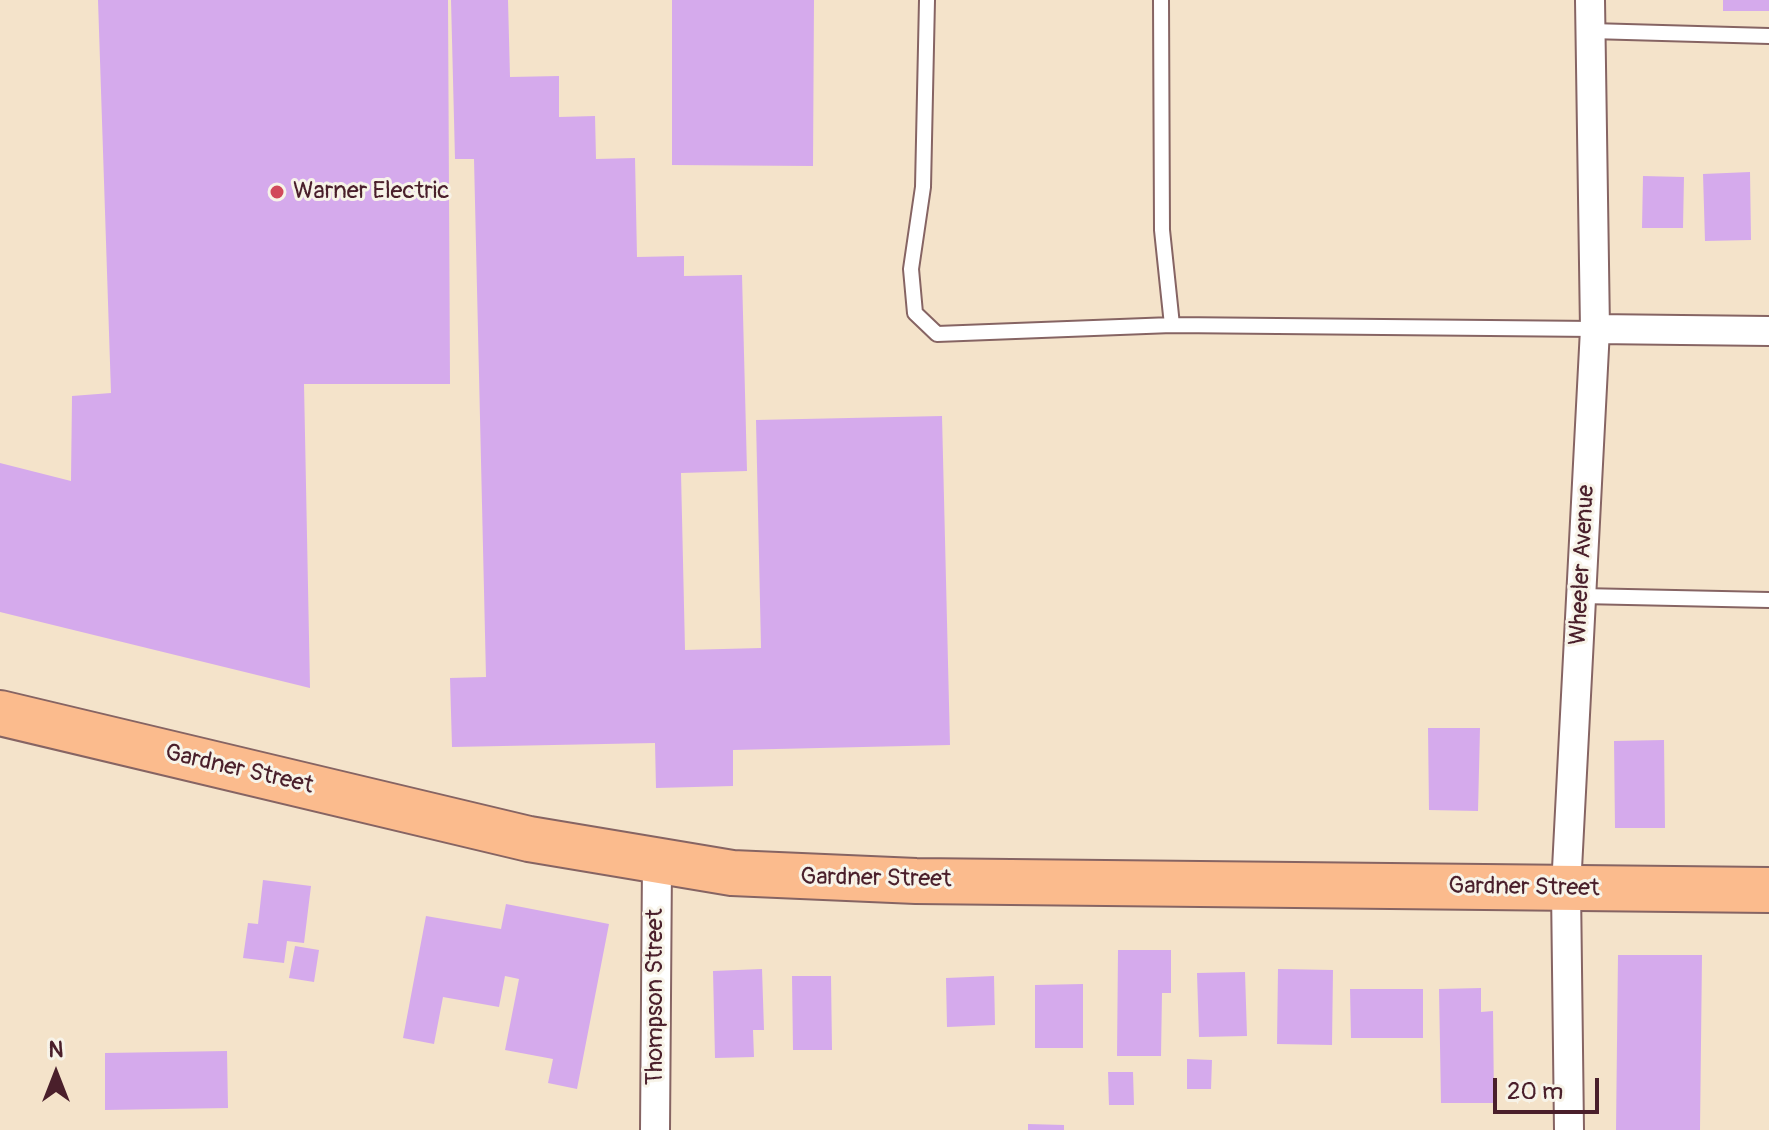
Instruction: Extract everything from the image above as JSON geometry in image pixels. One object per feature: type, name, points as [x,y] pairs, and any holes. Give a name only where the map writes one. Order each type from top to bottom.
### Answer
[{"type":"main road","name":"Gardner Street","points":[[0,713],[529,839],[657,863],[815,879],[1769,890]]},
{"type":"street","name":"Wheeler Avenue","points":[[1569,1130],[1566,888],[1595,329],[1590,0]]},
{"type":"street","points":[[1595,329],[1769,331]]},
{"type":"street","name":"Thompson Street","points":[[655,1130],[657,863]]},
{"type":"lane","points":[[927,0],[923,187],[911,269],[915,313],[937,334],[1172,325],[1595,329]]},
{"type":"lane","points":[[1161,0],[1162,230],[1172,325]]},
{"type":"lane","points":[[1591,31],[1769,36]]},
{"type":"lane","points":[[1581,596],[1769,600]]},
{"type":"building","name":"Warner Electric","points":[[98,0],[448,0],[450,384],[304,384],[310,688],[0,612],[0,463],[71,481],[72,396],[111,393]]},
{"type":"building","points":[[451,0],[508,0],[510,77],[559,76],[559,117],[595,116],[596,159],[635,158],[637,257],[684,256],[684,276],[742,275],[747,471],[681,473],[685,650],[761,648],[756,420],[942,416],[950,745],[733,750],[733,786],[656,788],[655,743],[452,747],[450,678],[486,677],[474,159],[455,159]]},
{"type":"building","points":[[672,0],[814,0],[813,166],[672,165]]},
{"type":"building","points":[[1723,0],[1769,0],[1769,11],[1723,11]]},
{"type":"building","points":[[1750,172],[1751,240],[1705,241],[1703,174]]},
{"type":"building","points":[[1643,176],[1684,177],[1683,228],[1642,228]]},
{"type":"building","points":[[1428,728],[1480,728],[1478,811],[1429,810]]},
{"type":"building","points":[[1664,740],[1665,828],[1615,828],[1614,741]]},
{"type":"building","points":[[263,880],[311,886],[304,943],[287,941],[284,963],[243,958],[248,923],[258,924]]},
{"type":"building","points":[[506,904],[609,924],[577,1089],[548,1083],[553,1059],[505,1050],[519,979],[505,976],[499,1007],[443,997],[434,1044],[403,1038],[426,916],[501,929]]},
{"type":"building","points":[[295,946],[319,950],[314,982],[289,978]]},
{"type":"building","points":[[1118,950],[1171,950],[1171,993],[1162,993],[1161,1056],[1117,1056]]},
{"type":"building","points":[[1618,955],[1702,955],[1700,1130],[1616,1130]]},
{"type":"building","points":[[762,969],[764,1030],[753,1030],[754,1057],[715,1058],[713,971]]},
{"type":"building","points":[[1278,969],[1333,970],[1332,1045],[1277,1044]]},
{"type":"building","points":[[1245,972],[1247,1036],[1199,1037],[1197,973]]},
{"type":"building","points":[[792,976],[831,976],[832,1050],[793,1050]]},
{"type":"building","points":[[994,976],[995,1025],[947,1027],[946,978]]},
{"type":"building","points":[[1083,984],[1083,1048],[1035,1048],[1035,985]]},
{"type":"building","points":[[1481,988],[1481,1012],[1493,1011],[1494,1103],[1441,1103],[1439,989]]},
{"type":"building","points":[[1350,989],[1423,989],[1423,1038],[1351,1038]]},
{"type":"building","points":[[227,1051],[228,1108],[105,1110],[105,1053]]},
{"type":"building","points":[[1187,1059],[1212,1060],[1211,1089],[1187,1089]]},
{"type":"building","points":[[1108,1072],[1133,1072],[1134,1105],[1109,1105]]},
{"type":"building","points":[[1028,1124],[1064,1125],[1064,1130],[1028,1130]]},
{"type":"place","name":"Warner Electric","points":[[277,192]]}]
